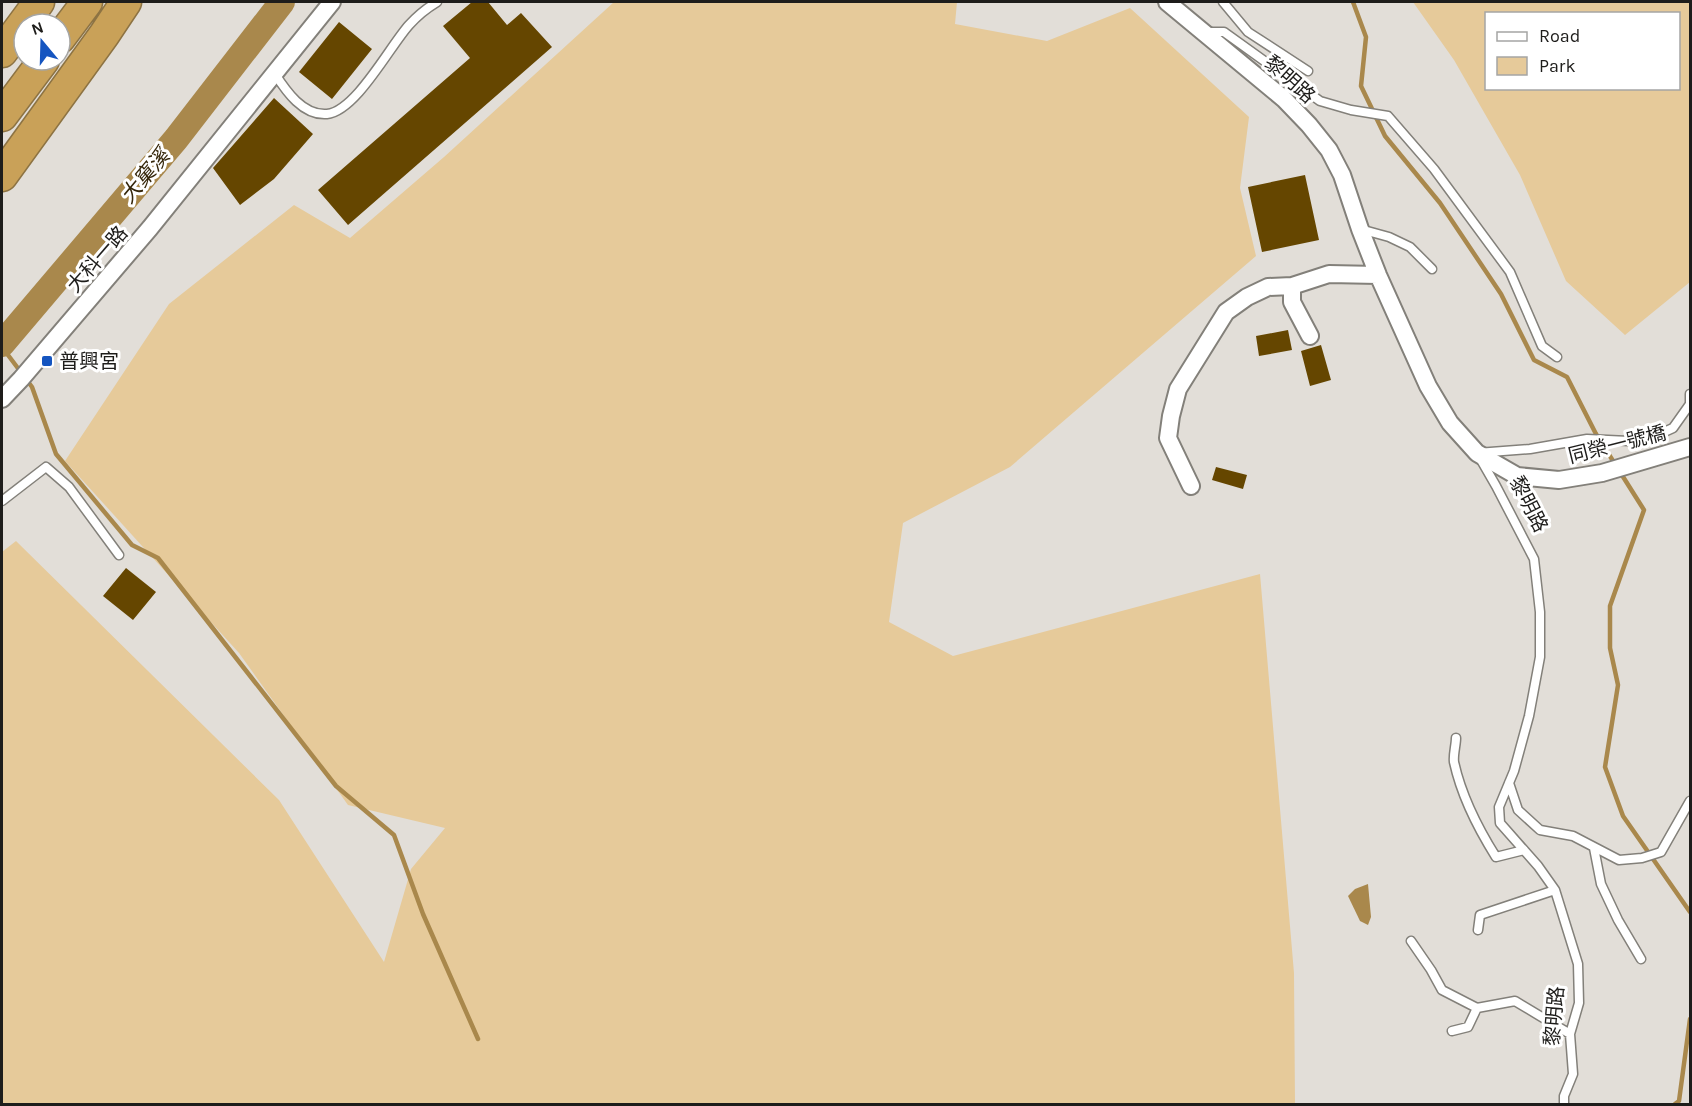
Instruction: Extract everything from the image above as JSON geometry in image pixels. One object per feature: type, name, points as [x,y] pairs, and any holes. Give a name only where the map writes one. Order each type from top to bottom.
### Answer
[{"type":"highway","points":[[2,52],[39,2]]},
{"type":"highway","points":[[72,22],[87,2]]},
{"type":"highway","points":[[2,176],[126,2]]},
{"type":"highway","points":[[2,82],[12,68]]},
{"type":"highway","points":[[2,116],[35,72]]},
{"type":"street","name":"大科一路","points":[[2,399],[150,228],[332,2]]},
{"type":"street","name":"黎明路","points":[[1167,2],[1284,99],[1310,125],[1329,150],[1342,175],[1378,275],[1438,405],[1450,423],[1477,453]]},
{"type":"street","points":[[1191,486],[1168,438],[1171,416],[1178,389],[1199,351],[1226,312],[1247,297],[1268,287],[1292,286],[1329,274],[1378,275]]},
{"type":"street","points":[[1292,286],[1292,302],[1310,336]]},
{"type":"street","name":"同榮一號橋","points":[[1477,453],[1518,476],[1559,480],[1581,478],[1690,447]]},
{"type":"lane","points":[[275,74],[288,94],[307,109],[326,114],[342,109],[376,72],[408,26],[426,8],[438,2]]},
{"type":"lane","points":[[1223,2],[1248,32],[1308,71]]},
{"type":"lane","points":[[1202,32],[1224,32],[1320,101],[1351,110],[1388,116],[1434,169],[1510,272],[1542,346],[1557,357]]},
{"type":"lane","points":[[1360,229],[1389,237],[1410,247],[1432,269]]},
{"type":"lane","points":[[1477,453],[1530,449],[1589,439],[1629,441],[1651,438],[1673,428],[1690,404],[1690,394]]},
{"type":"lane","name":"黎明路","points":[[1477,453],[1534,559],[1540,612],[1540,657],[1529,716],[1499,807],[1500,823],[1555,890],[1578,964],[1579,1003],[1570,1034],[1573,1074],[1564,1096],[1564,1104]]},
{"type":"lane","points":[[2,501],[46,467],[69,487],[119,555]]},
{"type":"lane","points":[[1456,738],[1454,760],[1475,821],[1496,857],[1524,850]]},
{"type":"lane","points":[[1508,783],[1518,810],[1540,830],[1573,836],[1619,860],[1642,858],[1660,852],[1690,801]]},
{"type":"lane","points":[[1594,848],[1601,885],[1641,959]]},
{"type":"lane","points":[[1478,930],[1480,915],[1555,890]]},
{"type":"lane","points":[[1411,941],[1442,990],[1477,1008],[1515,1001],[1570,1034]]},
{"type":"lane","points":[[1452,1031],[1468,1027],[1477,1008]]},
{"type":"green space","points":[[614,2],[957,2],[955,24],[1047,41],[1130,8],[1249,117],[1240,188],[1256,256],[1010,467],[903,523],[889,622],[953,656],[1260,574],[1294,973],[1295,1104],[2,1104],[2,552],[16,541],[279,800],[384,962],[411,869],[445,828],[348,805],[239,653],[65,461],[169,304],[294,205],[350,238],[444,157]]},
{"type":"green space","points":[[1413,2],[1690,2],[1690,282],[1625,335],[1566,281],[1520,175],[1454,60]]},
{"type":"shaded area","points":[[1368,884],[1371,917],[1368,925],[1360,921],[1348,896],[1355,889]]},
{"type":"building","points":[[472,2],[488,2],[507,25],[521,13],[552,47],[348,225],[318,190],[470,58],[443,26]]},
{"type":"building","points":[[339,22],[372,49],[332,99],[299,72]]},
{"type":"building","points":[[274,98],[313,134],[274,179],[240,205],[213,168]]},
{"type":"building","points":[[1305,175],[1319,240],[1262,252],[1248,187]]},
{"type":"building","points":[[1288,330],[1292,350],[1259,356],[1256,336]]},
{"type":"building","points":[[1321,345],[1331,380],[1310,386],[1301,351]]},
{"type":"building","points":[[1216,467],[1247,475],[1243,489],[1212,480]]},
{"type":"building","points":[[126,568],[156,592],[133,620],[103,596]]},
{"type":"waterway","name":"大窠溪","points":[[2,344],[176,139],[282,2]]},
{"type":"waterway","points":[[1353,2],[1366,37],[1361,86],[1385,136],[1440,203],[1501,294],[1534,360],[1567,377],[1596,434],[1644,510],[1610,606],[1610,648],[1618,685],[1605,767],[1623,816],[1690,912]]},
{"type":"waterway","points":[[2,347],[32,387],[56,454],[132,545],[158,558],[336,786],[394,835],[423,914],[478,1039]]},
{"type":"waterway","points":[[1675,1104],[1679,1101],[1690,1019]]},
{"type":"place","name":"普興宮","points":[[47,361]]}]
